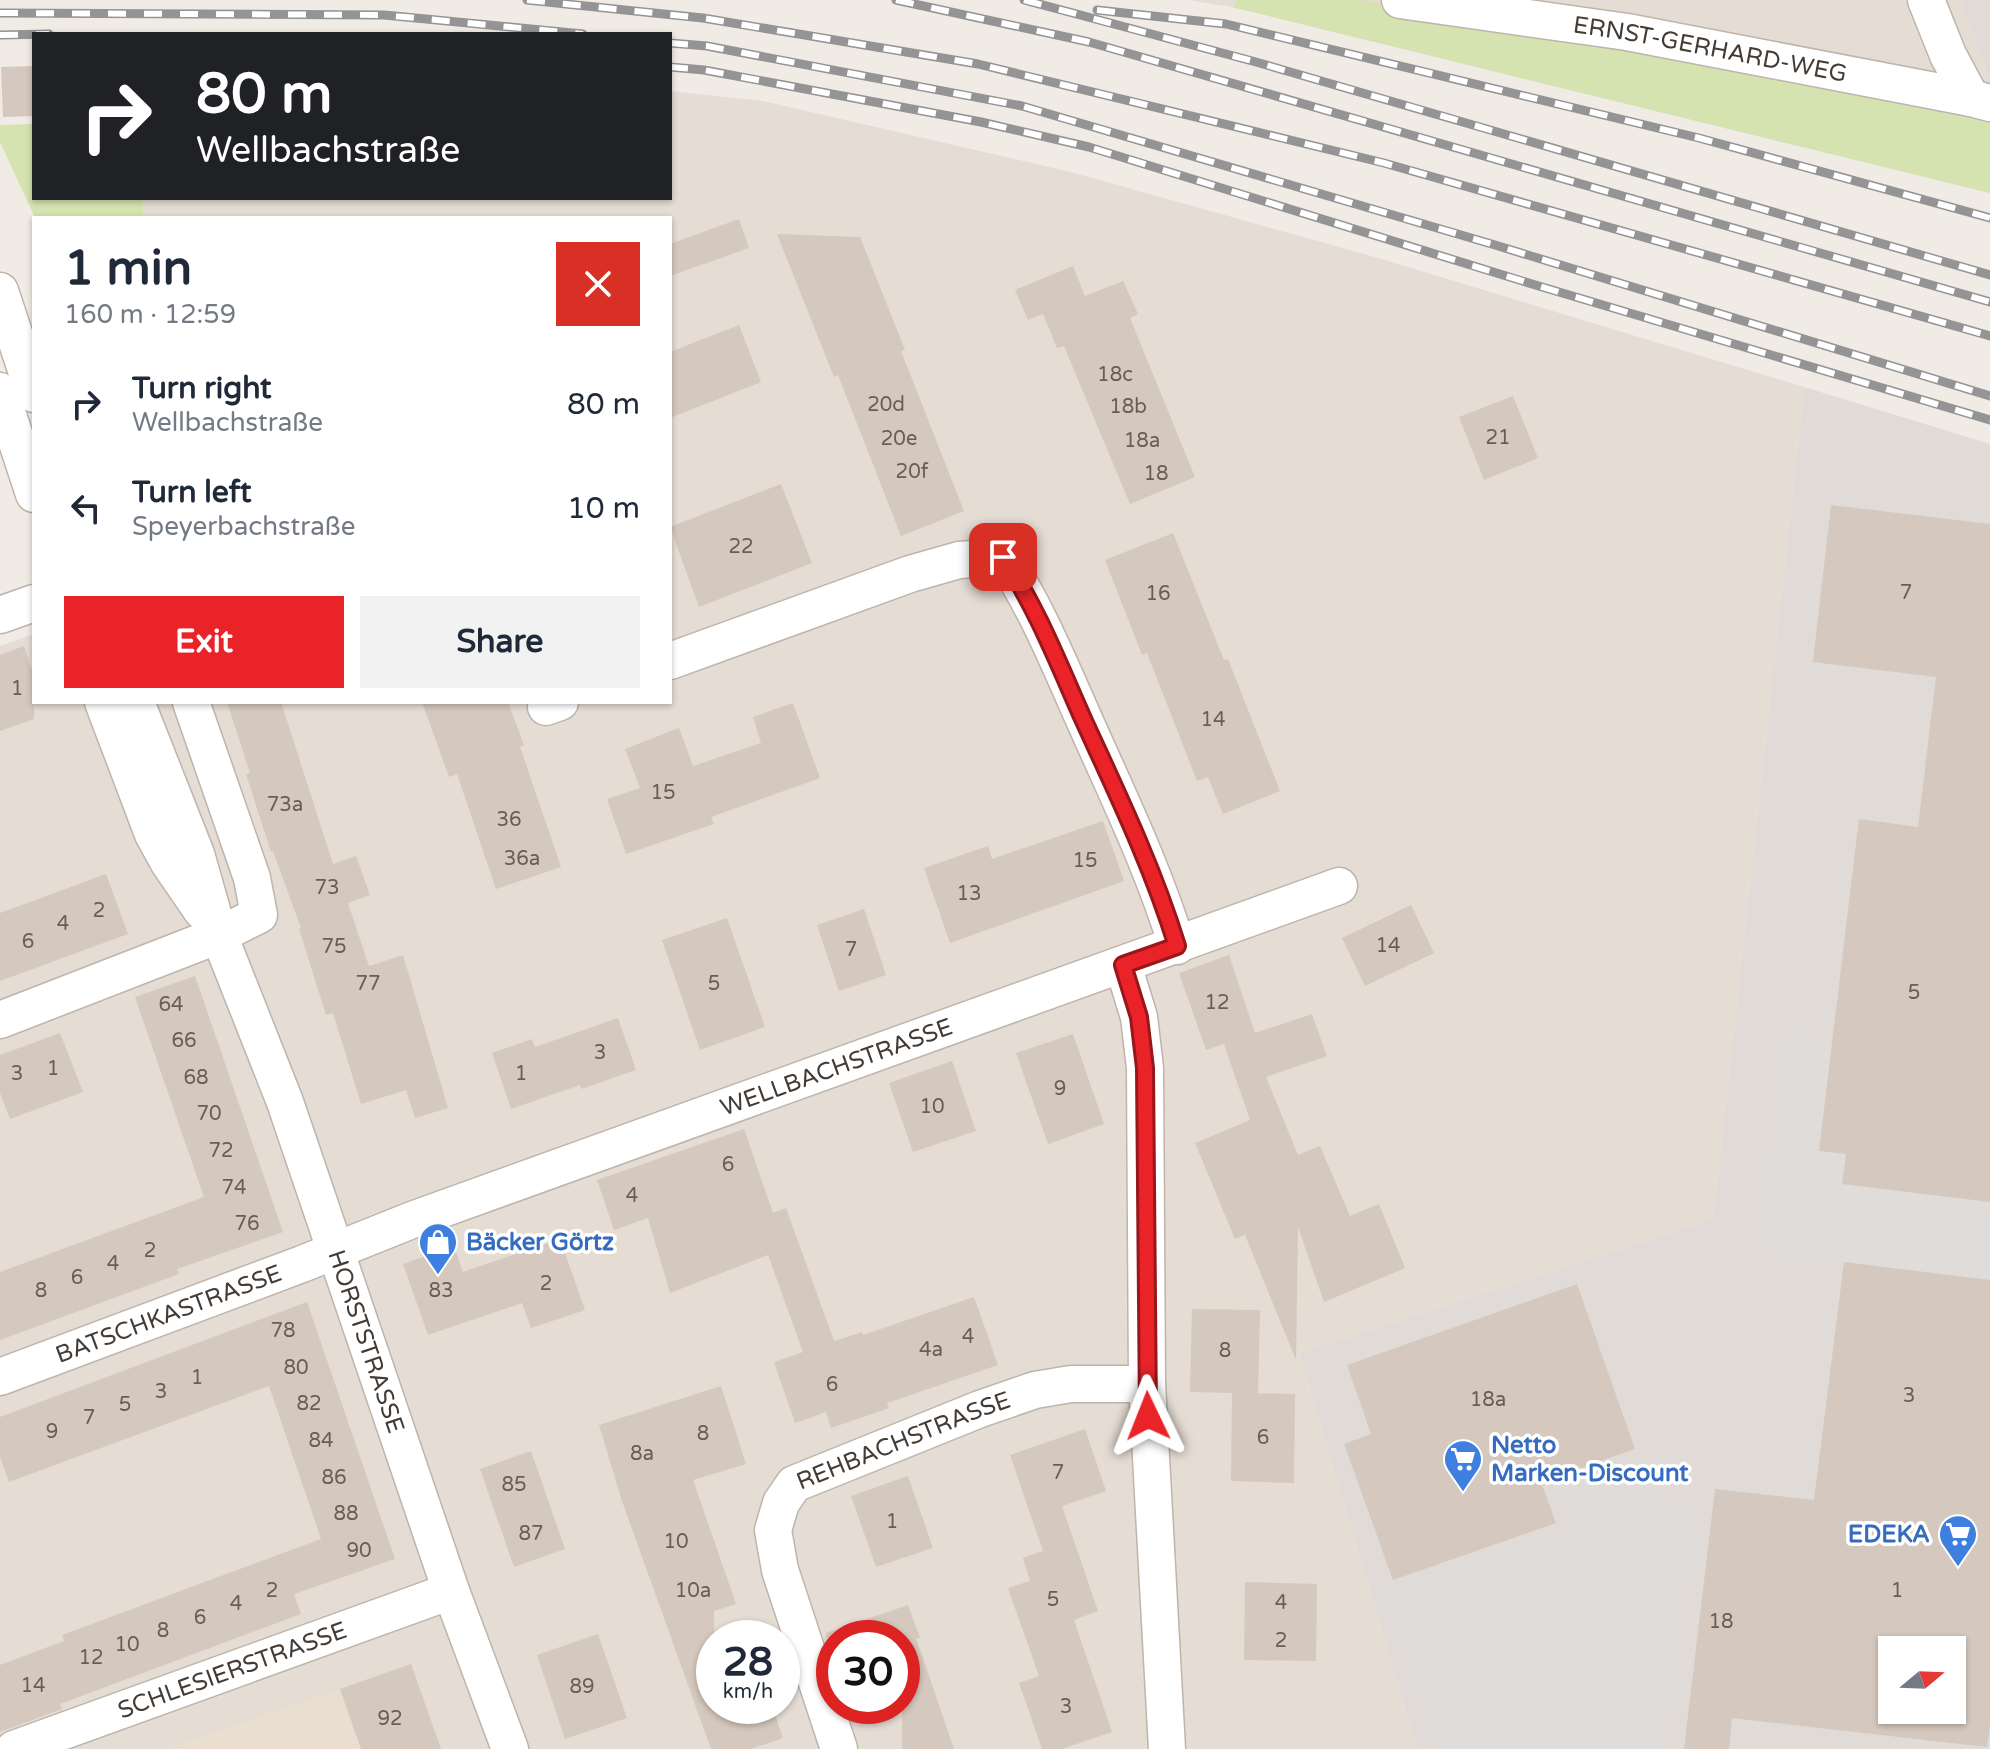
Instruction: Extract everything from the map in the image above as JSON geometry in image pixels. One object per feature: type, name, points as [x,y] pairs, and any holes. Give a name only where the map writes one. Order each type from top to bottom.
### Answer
[{"type":"street","name":"ERNST-GERHARD-WEG","points":[[1400,0],[1627,32],[1981,100]]},
{"type":"street","points":[[1610,0],[1627,32]]},
{"type":"street","points":[[1926,0],[1948,55],[1981,100]]},
{"type":"street","points":[[0,291],[32,388]]},
{"type":"street","points":[[0,391],[32,488]]},
{"type":"street","points":[[672,660],[910,574],[959,560],[1003,557],[1027,593],[1088,728],[1157,885],[1177,946]]},
{"type":"street","points":[[0,615],[32,604]]},
{"type":"street","name":"HORSTSTRASSE","points":[[104,704],[153,834],[169,863],[219,935]]},
{"type":"street","name":"HORSTSTRASSE","points":[[137,704],[196,854],[219,935],[285,1102],[451,1591],[510,1749]]},
{"type":"street","points":[[0,1020],[219,935],[259,915],[252,878],[192,704]]},
{"type":"street","name":"WELLBACHSTRASSE","points":[[335,1250],[427,1214],[1339,886]]},
{"type":"street","points":[[1123,965],[1139,1017],[1145,1068],[1147,1384],[1167,1749]]},
{"type":"street","name":"BATSCHKASTRASSE","points":[[0,1377],[335,1250]]},
{"type":"street","name":"REHBACHSTRASSE","points":[[839,1749],[780,1570],[773,1530],[781,1503],[794,1484],[1035,1390],[1071,1384],[1147,1384]]},
{"type":"street","name":"SCHLESIERSTRASSE","points":[[14,1749],[451,1591]]},
{"type":"shaded area","points":[[1188,0],[1960,0],[1990,81],[1990,193],[1232,7]]},
{"type":"shaded area","points":[[1960,0],[1990,0],[1990,81]]},
{"type":"shaded area","points":[[672,91],[763,101],[1071,172],[1375,257],[1804,387],[1713,1219],[1299,1353],[1417,1749],[0,1749],[0,646],[32,635],[32,704],[672,704],[672,216],[143,216],[143,200],[672,200]]},
{"type":"shaded area","points":[[1804,387],[1990,444],[1990,1749],[1417,1749],[1299,1353],[1713,1219]]},
{"type":"shaded area","points":[[1783,1031],[1990,1056],[1990,1280],[1757,1252]]},
{"type":"shaded area","points":[[1673,1451],[1669,1503],[1693,1509],[1666,1749],[1436,1749],[1379,1592],[1564,1526],[1552,1488]]},
{"type":"shaded area","points":[[340,1689],[361,1749],[173,1747]]},
{"type":"green space","points":[[1238,0],[1358,0],[1990,82],[1990,193],[1232,7]]},
{"type":"green space","points":[[32,124],[32,200],[143,200],[143,216],[34,216],[0,142],[0,125]]},
{"type":"building","points":[[32,66],[32,116],[3,117],[1,67]]},
{"type":"building","points":[[739,219],[749,248],[672,275],[672,243]]},
{"type":"building","points":[[777,234],[860,237],[964,511],[901,536],[838,375],[834,377]]},
{"type":"building","points":[[1073,266],[1085,296],[1123,281],[1138,314],[1130,318],[1195,477],[1130,504],[1064,346],[1057,348],[1043,314],[1028,320],[1015,290]]},
{"type":"building","points":[[739,325],[761,382],[672,417],[672,351]]},
{"type":"building","points":[[1513,396],[1538,458],[1484,480],[1459,417]]},
{"type":"building","points":[[781,484],[812,563],[699,607],[672,526]]},
{"type":"building","points":[[1831,505],[1990,524],[1990,1202],[1842,1184],[1846,1154],[1819,1151],[1859,819],[1918,827],[1936,677],[1813,662]]},
{"type":"building","points":[[1173,533],[1224,660],[1228,659],[1280,791],[1223,814],[1208,777],[1197,781],[1147,653],[1142,655],[1105,560]]},
{"type":"building","points":[[24,646],[32,671],[34,719],[0,731],[0,655]]},
{"type":"building","points":[[793,703],[820,778],[711,817],[714,824],[626,854],[607,799],[640,788],[625,749],[679,728],[693,766],[761,743],[753,717]]},
{"type":"building","points":[[228,704],[282,704],[333,864],[356,856],[370,895],[348,903],[369,966],[403,955],[448,1108],[415,1118],[406,1090],[361,1104],[333,1013],[326,1015],[301,928],[271,852],[246,774],[250,773]]},
{"type":"building","points":[[423,704],[509,704],[524,745],[520,747],[561,867],[496,889],[457,774],[449,777]]},
{"type":"building","points":[[1103,821],[1124,881],[950,943],[924,868],[988,846],[992,859]]},
{"type":"building","points":[[106,874],[128,934],[0,981],[0,913]]},
{"type":"building","points":[[1411,905],[1434,953],[1365,986],[1342,938]]},
{"type":"building","points":[[864,909],[886,975],[839,991],[817,925]]},
{"type":"building","points":[[727,918],[765,1027],[700,1050],[662,940]]},
{"type":"building","points":[[1229,955],[1255,1033],[1312,1014],[1327,1056],[1266,1077],[1298,1155],[1320,1146],[1350,1216],[1379,1204],[1405,1268],[1324,1302],[1298,1227],[1296,1360],[1245,1235],[1235,1239],[1195,1143],[1250,1120],[1224,1044],[1206,1050],[1179,973]]},
{"type":"building","points":[[195,976],[283,1232],[177,1269],[179,1274],[0,1340],[0,1272],[204,1197],[135,997]]},
{"type":"building","points":[[618,1018],[636,1070],[511,1109],[492,1053],[532,1039],[535,1047]]},
{"type":"building","points":[[60,1033],[83,1092],[10,1119],[0,1093],[0,1055]]},
{"type":"building","points":[[1073,1034],[1104,1124],[1048,1144],[1016,1053]]},
{"type":"building","points":[[952,1061],[976,1131],[913,1152],[889,1083]]},
{"type":"building","points":[[744,1129],[773,1213],[786,1208],[834,1341],[862,1332],[863,1335],[974,1297],[998,1365],[887,1403],[889,1408],[831,1428],[826,1412],[795,1423],[774,1362],[803,1352],[768,1255],[670,1293],[648,1218],[614,1230],[597,1180]]},
{"type":"building","points":[[560,1239],[585,1310],[531,1328],[522,1303],[428,1335],[403,1264],[454,1246],[463,1272]]},
{"type":"building","points":[[1844,1262],[1990,1280],[1990,1725],[1987,1747],[1732,1718],[1729,1749],[1684,1749],[1715,1489],[1814,1500]]},
{"type":"building","points":[[1577,1284],[1635,1449],[1541,1482],[1556,1523],[1393,1580],[1344,1444],[1371,1434],[1347,1365]]},
{"type":"building","points":[[307,1302],[395,1559],[294,1594],[301,1614],[60,1704],[62,1709],[0,1732],[0,1665],[64,1641],[62,1635],[321,1539],[269,1386],[9,1482],[0,1457],[0,1417]]},
{"type":"building","points":[[1192,1309],[1260,1310],[1258,1393],[1243,1393],[1295,1394],[1294,1483],[1231,1481],[1232,1393],[1190,1392]]},
{"type":"building","points":[[721,1386],[746,1464],[693,1480],[736,1604],[714,1611],[714,1620],[696,1620],[696,1707],[622,1501],[599,1425]]},
{"type":"building","points":[[1085,1429],[1106,1491],[1062,1506],[1098,1611],[1074,1620],[1112,1732],[1062,1749],[1042,1749],[1019,1683],[1039,1676],[1008,1588],[1030,1581],[1023,1558],[1043,1551],[1010,1455]]},
{"type":"building","points":[[531,1451],[565,1549],[514,1567],[480,1469]]},
{"type":"building","points":[[908,1476],[933,1548],[876,1567],[851,1496]]},
{"type":"building","points":[[1245,1582],[1317,1584],[1316,1661],[1244,1660]]},
{"type":"building","points":[[908,1605],[913,1620],[864,1620]]},
{"type":"building","points":[[598,1634],[627,1718],[565,1739],[537,1655]]},
{"type":"building","points":[[920,1650],[954,1749],[902,1749],[902,1724],[920,1724]]},
{"type":"building","points":[[411,1664],[441,1749],[361,1749],[340,1689]]},
{"type":"building","points":[[702,1724],[778,1724],[783,1738],[751,1749],[711,1749]]},
{"type":"railway","points":[[527,0],[703,18],[978,64],[1384,163],[1990,336]]},
{"type":"railway","points":[[896,0],[1089,42],[1990,302]]},
{"type":"railway","points":[[1024,0],[1256,62],[1990,275]]},
{"type":"railway","points":[[1097,10],[1226,24],[1699,138],[1990,218]]},
{"type":"railway","points":[[0,13],[384,15],[562,32]]},
{"type":"railway","points":[[0,35],[32,34]]},
{"type":"railway","points":[[672,43],[707,46],[1022,106],[1495,245],[1990,396]]},
{"type":"railway","points":[[672,67],[704,70],[981,122],[1089,147],[1532,284],[1990,420]]},
{"type":"place","name":"Bäcker Görtz","points":[[438,1276]]},
{"type":"place","name":"Netto Marken-Discount","points":[[1463,1493]]},
{"type":"place","name":"EDEKA","points":[[1958,1568]]},
{"type":"route","points":[[1003,557],[1027,593],[1088,728],[1157,885],[1177,946],[1123,965],[1139,1017],[1145,1068],[1148,1416]]}]
